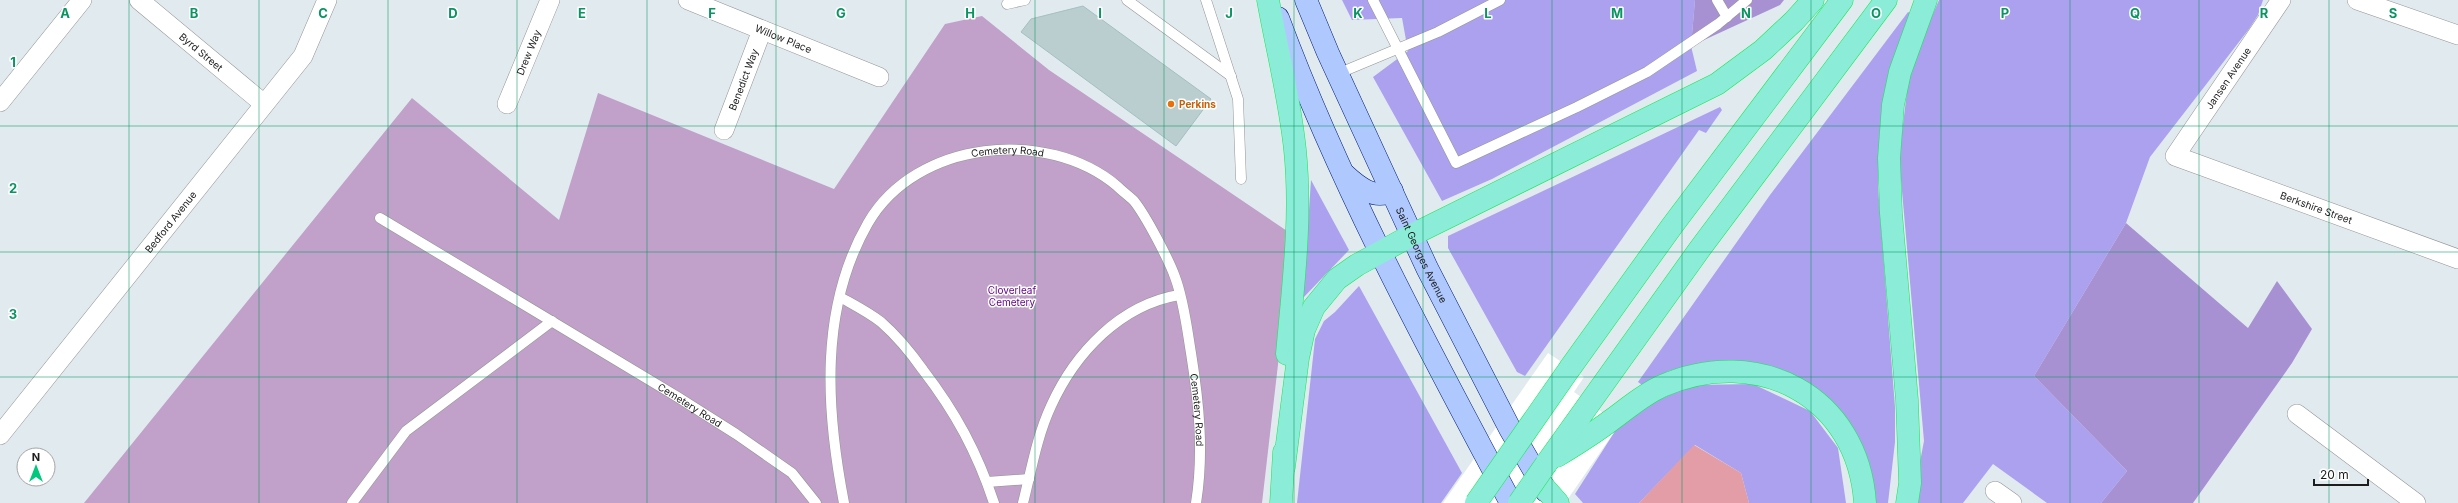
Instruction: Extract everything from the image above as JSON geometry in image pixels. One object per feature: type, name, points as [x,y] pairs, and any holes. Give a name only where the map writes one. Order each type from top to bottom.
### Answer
[{"type":"highway","points":[[1268,0],[1292,126],[1297,181],[1292,294],[1283,399],[1284,467]]},
{"type":"highway","points":[[1281,503],[1284,467],[1298,358],[1308,318],[1323,295],[1337,279],[1382,251],[1412,235],[1717,84],[1763,50],[1794,21],[1813,0]]},
{"type":"highway","points":[[1476,503],[1570,368],[1672,226],[1842,0]]},
{"type":"highway","points":[[1519,503],[1699,250],[1886,0]]},
{"type":"highway","points":[[1907,503],[1910,483],[1907,400],[1890,213],[1889,158],[1892,111],[1900,72],[1926,0]]},
{"type":"highway","points":[[1546,464],[1611,421],[1650,392],[1690,376],[1719,371],[1733,372],[1776,379],[1812,398],[1839,425],[1857,460],[1865,503]]},
{"type":"highway","points":[[1896,503],[1908,446]]},
{"type":"highway","points":[[1547,494],[1558,503]]},
{"type":"main road","points":[[1271,0],[1296,67],[1342,171],[1511,503]]},
{"type":"main road","name":"Saint Georges Avenue","points":[[1306,0],[1337,74],[1412,235],[1510,429],[1547,494]]},
{"type":"main road","points":[[1342,171],[1368,192],[1380,195],[1392,192]]},
{"type":"street","points":[[0,102],[82,0]]},
{"type":"street","name":"Byrd Street","points":[[139,0],[264,104]]},
{"type":"street","name":"Bedford Avenue","points":[[0,435],[302,56],[328,0]]},
{"type":"street","name":"Drew Way","points":[[507,104],[550,0]]},
{"type":"street","name":"Willow Place","points":[[688,0],[879,77]]},
{"type":"street","name":"Jansen Avenue","points":[[2175,156],[2281,0]]},
{"type":"street","points":[[2357,0],[2458,35]]},
{"type":"street","name":"Benedict Way","points":[[724,130],[762,30]]},
{"type":"street","name":"Berkshire Street","points":[[2175,156],[2458,259]]},
{"type":"street","points":[[2296,414],[2416,503]]},
{"type":"street","points":[[1995,491],[2012,503]]},
{"type":"lane","points":[[1007,4],[1025,0]]},
{"type":"lane","points":[[1127,0],[1231,76]]},
{"type":"lane","points":[[1206,0],[1238,99],[1241,179]]},
{"type":"lane","points":[[1373,0],[1456,163],[1577,108],[1648,72],[1727,17],[1747,0]]},
{"type":"lane","points":[[1337,74],[1398,47],[1438,32],[1500,0]]},
{"type":"lane","points":[[1717,0],[1727,17]]},
{"type":"lane","name":"Cemetery Road","points":[[844,503],[831,418],[831,351],[840,297],[853,255],[868,223],[881,205],[901,187],[925,169],[950,158],[984,150],[1015,150],[1060,156],[1086,166],[1108,179],[1133,201],[1175,277],[1180,294],[1198,400],[1201,440],[1196,503]]},
{"type":"lane","name":"Cemetery Road","points":[[380,218],[552,320],[676,396],[755,447],[792,473],[816,503]]},
{"type":"lane","points":[[1023,503],[1050,407],[1061,386],[1085,352],[1107,329],[1125,316],[1160,298],[1180,294]]},
{"type":"lane","points":[[840,297],[864,309],[881,322],[895,335],[916,360],[961,423],[987,482],[994,503]]},
{"type":"lane","points":[[352,503],[406,431],[552,320]]},
{"type":"lane","points":[[987,482],[1029,480]]},
{"type":"shaded area","points":[[1342,0],[1695,0],[1691,46],[1697,71],[1492,179],[1442,201],[1373,77],[1408,51],[1402,18],[1352,20]]},
{"type":"shaded area","points":[[1695,0],[1784,0],[1780,5],[1691,46]]},
{"type":"shaded area","points":[[1939,0],[2263,0],[2258,15],[2249,29],[2150,157],[2126,223],[2034,376],[2127,471],[2101,503],[2047,503],[1993,464],[1963,503],[1912,503],[1924,441],[1899,157],[1910,67]]},
{"type":"shaded area","points":[[1908,12],[1912,14],[1886,86],[1880,129],[1878,187],[1895,407],[1895,442],[1888,503],[1874,503],[1874,486],[1870,468],[1865,452],[1857,436],[1841,412],[1822,393],[1801,379],[1777,369],[1752,364],[1726,362],[1699,364],[1672,370],[1642,385],[1638,382],[1770,195]]},
{"type":"shaded area","points":[[1720,107],[1722,110],[1706,133],[1699,130],[1525,376],[1517,372],[1448,248],[1448,236]]},
{"type":"shaded area","points":[[1311,180],[1349,250],[1303,298]]},
{"type":"shaded area","points":[[2126,223],[2248,328],[2277,281],[2312,329],[2292,363],[2193,503],[2101,503],[2127,471],[2034,376]]},
{"type":"shaded area","points":[[1359,286],[1462,473],[1441,503],[1297,503],[1315,339],[1324,321],[1335,312]]},
{"type":"shaded area","points":[[1753,384],[1810,411],[1838,448],[1846,503],[1749,503],[1741,473],[1695,445],[1639,503],[1583,503],[1575,494],[1617,428],[1651,403],[1693,385]]},
{"type":"shaded area","points":[[1694,445],[1741,473],[1749,503],[1639,503]]},
{"type":"green space","name":"Cloverleaf Cemetery","points":[[982,16],[1049,70],[1293,235],[1262,503],[84,503],[412,98],[559,220],[598,93],[834,189],[945,24]]},
{"type":"pier","points":[[1548,353],[1584,377],[1574,392],[1603,413],[1617,428],[1565,503],[1443,503]]},
{"type":"building","points":[[1083,6],[1211,99],[1176,146],[1021,32],[1031,19]]},
{"type":"place","name":"Perkins","points":[[1171,104]]}]
